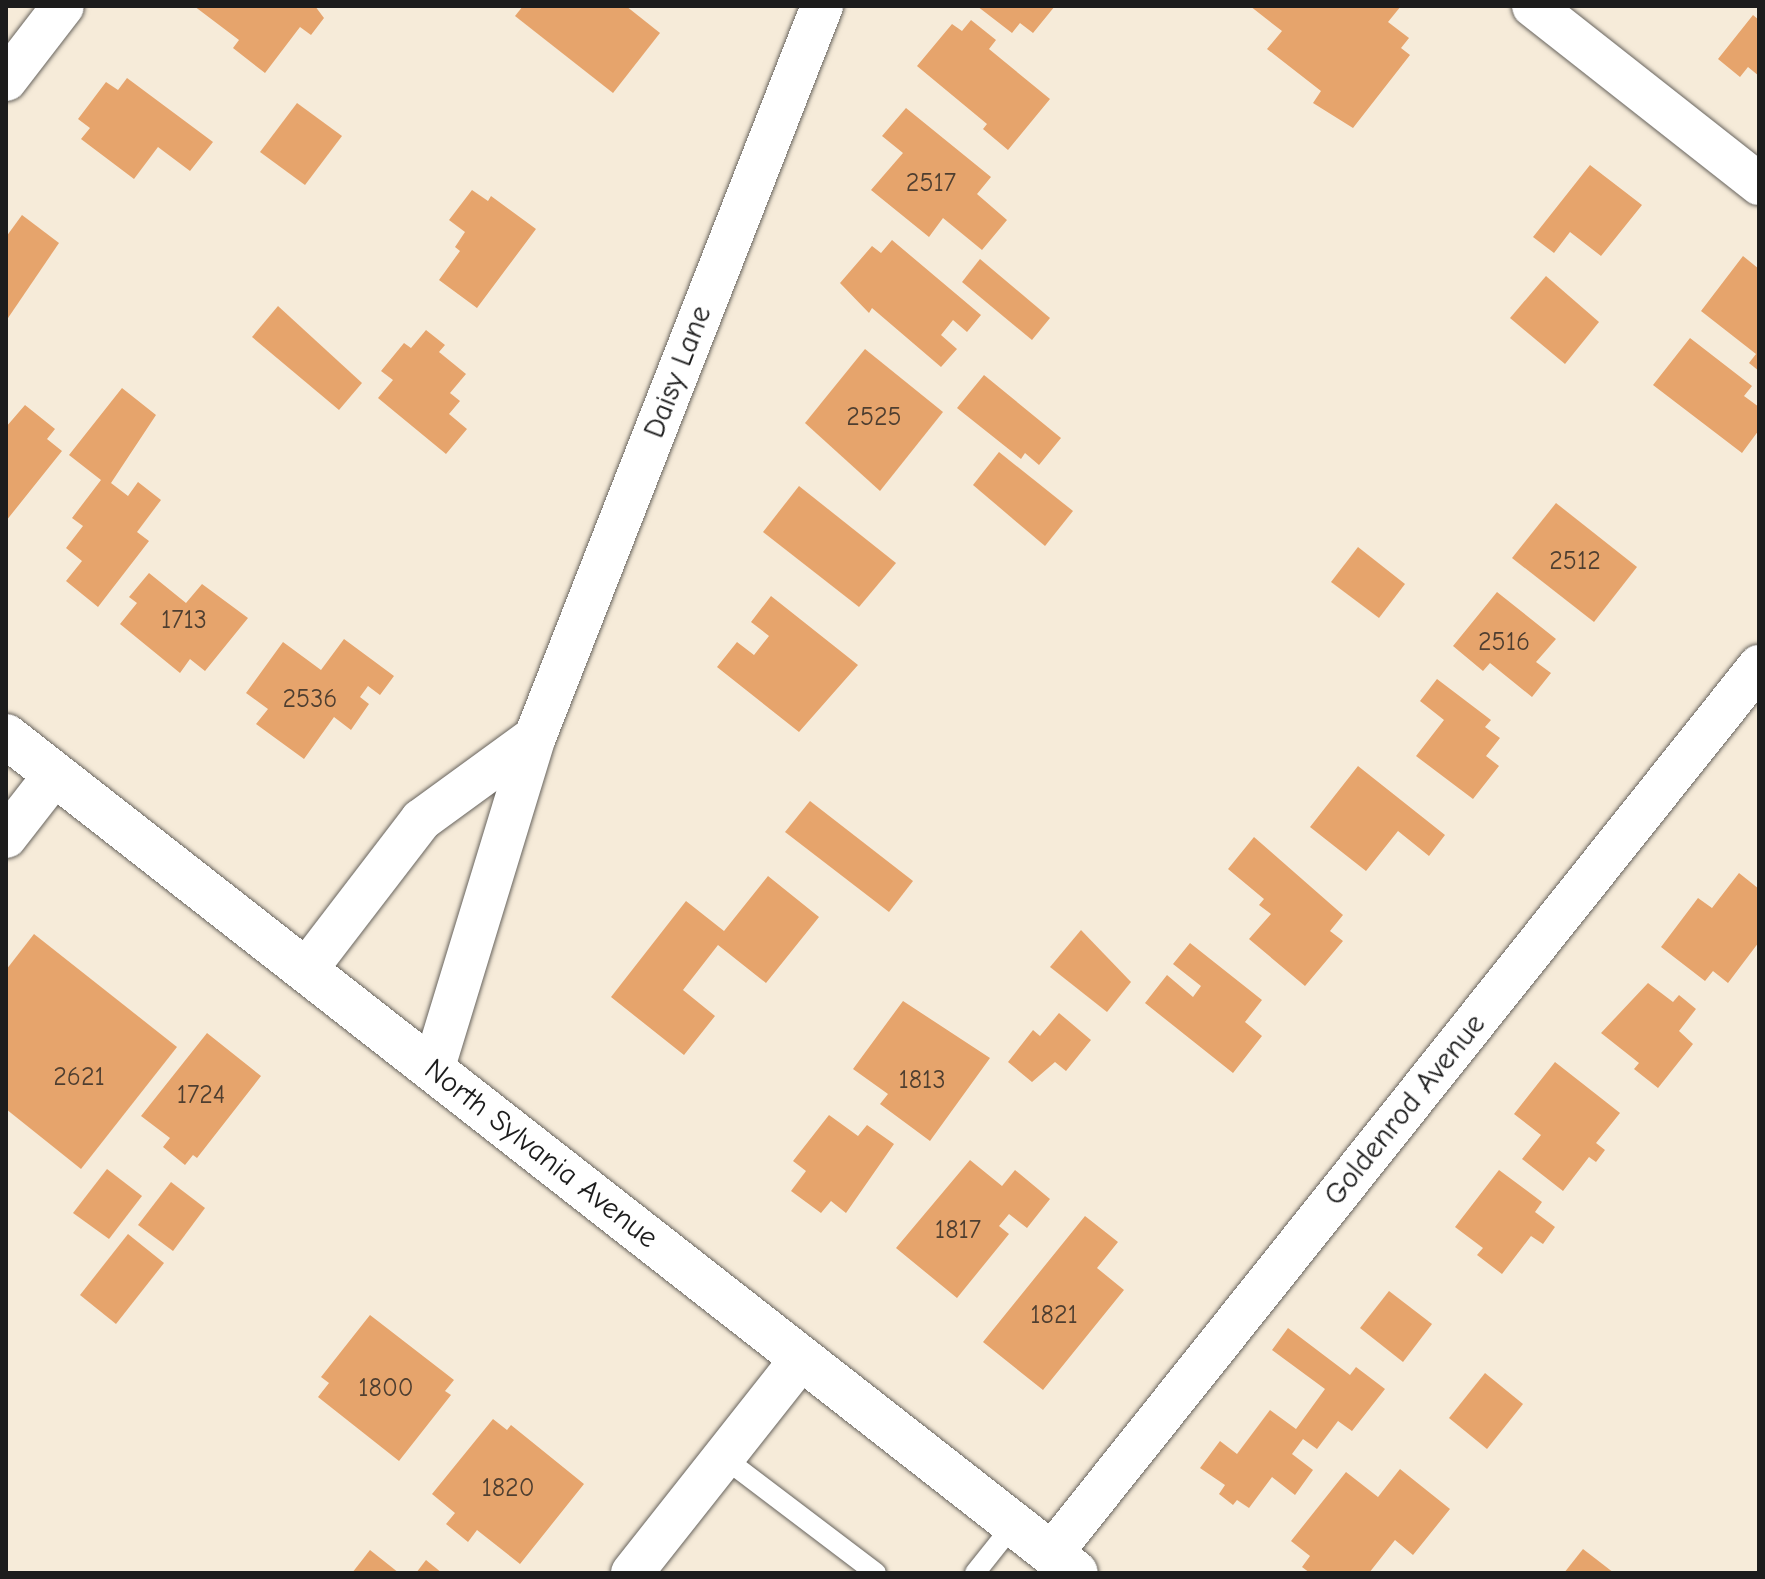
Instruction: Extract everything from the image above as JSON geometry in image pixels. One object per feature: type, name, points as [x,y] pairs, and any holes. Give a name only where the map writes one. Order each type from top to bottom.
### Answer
[{"type":"main road","name":"North Sylvania Avenue","points":[[6,736],[1064,1563]]},
{"type":"street","points":[[6,80],[63,6]]},
{"type":"street","name":"Daisy Lane","points":[[433,1070],[535,737],[822,6]]},
{"type":"street","points":[[1533,6],[1759,184]]},
{"type":"street","name":"Goldenrod Avenue","points":[[1064,1563],[1759,666]]},
{"type":"street","points":[[306,970],[421,820],[535,737]]},
{"type":"street","points":[[6,837],[55,774]]},
{"type":"street","points":[[632,1573],[802,1358]]},
{"type":"lane","points":[[723,1457],[876,1573]]},
{"type":"lane","points":[[975,1573],[1014,1524]]},
{"type":"building","points":[[194,6],[315,6],[324,18],[311,35],[300,27],[265,73],[233,48],[239,40]]},
{"type":"building","points":[[523,6],[626,6],[660,33],[613,93],[515,16]]},
{"type":"building","points":[[977,6],[1055,6],[1033,33],[1020,23],[1012,33]]},
{"type":"building","points":[[1250,6],[1401,6],[1388,22],[1409,38],[1401,48],[1410,55],[1353,128],[1313,103],[1321,91],[1267,49],[1282,31]]},
{"type":"building","points":[[1753,15],[1759,20],[1759,76],[1748,67],[1740,77],[1718,59]]},
{"type":"building","points":[[971,20],[996,40],[989,49],[1050,99],[1008,150],[983,129],[987,124],[917,66],[952,24],[962,31]]},
{"type":"building","points":[[127,78],[213,142],[190,171],[158,147],[134,179],[81,139],[90,128],[78,119],[106,82],[118,90]]},
{"type":"building","points":[[297,103],[342,136],[305,185],[260,152]]},
{"type":"building","points":[[906,108],[991,177],[977,194],[1007,220],[982,250],[943,218],[929,237],[871,190],[903,153],[882,136]]},
{"type":"building","points":[[1590,165],[1642,205],[1601,256],[1570,232],[1554,253],[1533,237]]},
{"type":"building","points":[[472,190],[488,201],[491,196],[536,229],[477,308],[439,280],[460,251],[455,247],[465,232],[449,220]]},
{"type":"building","points":[[22,215],[59,243],[6,321],[6,237]]},
{"type":"building","points":[[892,240],[981,315],[967,332],[953,320],[941,335],[957,349],[941,367],[872,308],[869,313],[840,283],[872,246],[881,253]]},
{"type":"building","points":[[1743,256],[1759,269],[1759,371],[1749,363],[1756,354],[1701,311]]},
{"type":"building","points":[[980,259],[1050,318],[1032,340],[962,282]]},
{"type":"building","points":[[1546,276],[1599,322],[1565,364],[1510,318]]},
{"type":"building","points":[[278,306],[362,383],[339,410],[252,337]]},
{"type":"building","points":[[426,330],[445,345],[439,352],[466,374],[450,393],[460,401],[449,414],[467,429],[446,454],[378,398],[393,380],[381,371],[404,343],[411,348]]},
{"type":"building","points":[[1690,338],[1752,386],[1744,396],[1759,407],[1759,430],[1742,453],[1653,385]]},
{"type":"building","points":[[865,349],[943,412],[880,491],[805,423]]},
{"type":"building","points":[[984,375],[1061,438],[1039,465],[1025,453],[1021,459],[957,408]]},
{"type":"building","points":[[122,388],[156,415],[111,483],[128,496],[138,482],[161,500],[137,532],[149,541],[98,607],[66,581],[82,561],[66,548],[83,526],[72,518],[101,480],[69,455]]},
{"type":"building","points":[[25,405],[55,429],[47,439],[62,451],[6,521],[6,427]]},
{"type":"building","points":[[999,452],[1073,511],[1045,546],[973,485]]},
{"type":"building","points":[[799,486],[896,563],[859,607],[763,532]]},
{"type":"building","points":[[1556,503],[1637,567],[1594,622],[1512,558]]},
{"type":"building","points":[[1358,547],[1405,584],[1379,618],[1331,582]]},
{"type":"building","points":[[149,573],[186,603],[202,584],[248,618],[205,671],[190,659],[180,673],[120,624],[137,603],[129,597]]},
{"type":"building","points":[[1497,592],[1556,639],[1536,662],[1551,673],[1532,697],[1490,663],[1483,671],[1453,646]]},
{"type":"building","points":[[771,596],[858,665],[799,732],[717,667],[737,642],[754,655],[769,636],[751,622]]},
{"type":"building","points":[[344,639],[394,676],[380,695],[368,686],[360,697],[369,704],[351,730],[334,717],[304,759],[256,724],[268,709],[246,693],[283,642],[321,670]]},
{"type":"building","points":[[1437,679],[1491,720],[1485,727],[1500,738],[1486,756],[1499,766],[1473,799],[1416,756],[1444,720],[1420,701]]},
{"type":"building","points":[[1358,766],[1445,835],[1429,856],[1398,831],[1366,871],[1310,827]]},
{"type":"building","points":[[810,801],[913,881],[889,912],[785,832]]},
{"type":"building","points":[[1254,837],[1343,915],[1330,931],[1343,941],[1305,986],[1249,939],[1271,914],[1259,905],[1264,899],[1228,869]]},
{"type":"building","points":[[1739,873],[1759,889],[1759,942],[1728,983],[1713,971],[1705,981],[1661,947],[1698,898],[1712,908]]},
{"type":"building","points":[[768,876],[819,917],[766,983],[718,945],[683,990],[715,1016],[684,1055],[611,997],[686,901],[724,931]]},
{"type":"building","points":[[1081,930],[1131,982],[1107,1012],[1050,967]]},
{"type":"building","points":[[34,934],[177,1047],[81,1169],[6,1109],[6,970]]},
{"type":"building","points":[[1190,943],[1262,1000],[1245,1022],[1262,1036],[1233,1073],[1145,1003],[1167,975],[1193,997],[1201,986],[1173,964]]},
{"type":"building","points":[[1648,983],[1673,1002],[1679,995],[1696,1009],[1679,1031],[1693,1044],[1658,1088],[1634,1069],[1639,1063],[1601,1033]]},
{"type":"building","points":[[903,1001],[990,1058],[930,1141],[880,1104],[888,1094],[853,1069]]},
{"type":"building","points":[[1059,1013],[1091,1040],[1066,1071],[1055,1062],[1032,1082],[1008,1062],[1033,1030],[1040,1036]]},
{"type":"building","points":[[207,1033],[261,1076],[197,1158],[193,1155],[185,1165],[163,1147],[170,1138],[141,1116]]},
{"type":"building","points":[[1555,1062],[1620,1113],[1596,1143],[1605,1150],[1596,1162],[1589,1157],[1563,1191],[1522,1159],[1541,1135],[1514,1114]]},
{"type":"building","points":[[829,1115],[858,1136],[867,1125],[894,1144],[846,1213],[831,1201],[821,1213],[791,1191],[806,1171],[793,1161]]},
{"type":"building","points":[[970,1160],[1002,1186],[1015,1170],[1050,1199],[1027,1228],[1009,1214],[999,1226],[1009,1234],[957,1298],[896,1248]]},
{"type":"building","points":[[107,1169],[142,1196],[109,1239],[73,1213]]},
{"type":"building","points":[[1499,1170],[1542,1202],[1535,1212],[1555,1227],[1543,1244],[1531,1236],[1502,1274],[1477,1255],[1483,1248],[1455,1227]]},
{"type":"building","points":[[171,1182],[205,1208],[173,1251],[138,1225]]},
{"type":"building","points":[[1085,1216],[1118,1242],[1097,1268],[1124,1290],[1043,1390],[983,1342]]},
{"type":"building","points":[[128,1234],[164,1263],[116,1324],[80,1295]]},
{"type":"building","points":[[1389,1291],[1432,1324],[1403,1362],[1360,1328]]},
{"type":"building","points":[[370,1315],[454,1380],[445,1391],[451,1395],[399,1461],[318,1397],[329,1383],[321,1377]]},
{"type":"building","points":[[1288,1328],[1350,1375],[1356,1367],[1385,1389],[1352,1431],[1338,1421],[1317,1449],[1303,1439],[1292,1454],[1313,1470],[1295,1495],[1272,1477],[1249,1508],[1237,1500],[1233,1505],[1219,1494],[1225,1485],[1200,1468],[1220,1441],[1237,1454],[1270,1410],[1296,1429],[1325,1389],[1272,1350]]},
{"type":"building","points":[[1485,1373],[1523,1404],[1487,1449],[1449,1418]]},
{"type":"building","points":[[493,1419],[507,1430],[511,1425],[584,1484],[520,1564],[477,1530],[468,1542],[446,1524],[455,1513],[432,1494]]},
{"type":"building","points":[[1400,1469],[1450,1509],[1413,1555],[1395,1540],[1369,1573],[1310,1573],[1302,1567],[1310,1556],[1291,1541],[1346,1472],[1378,1497]]},
{"type":"building","points":[[1583,1549],[1614,1573],[1564,1573]]},
{"type":"building","points":[[370,1550],[399,1573],[352,1573]]},
{"type":"building","points":[[426,1560],[442,1573],[416,1573]]}]
